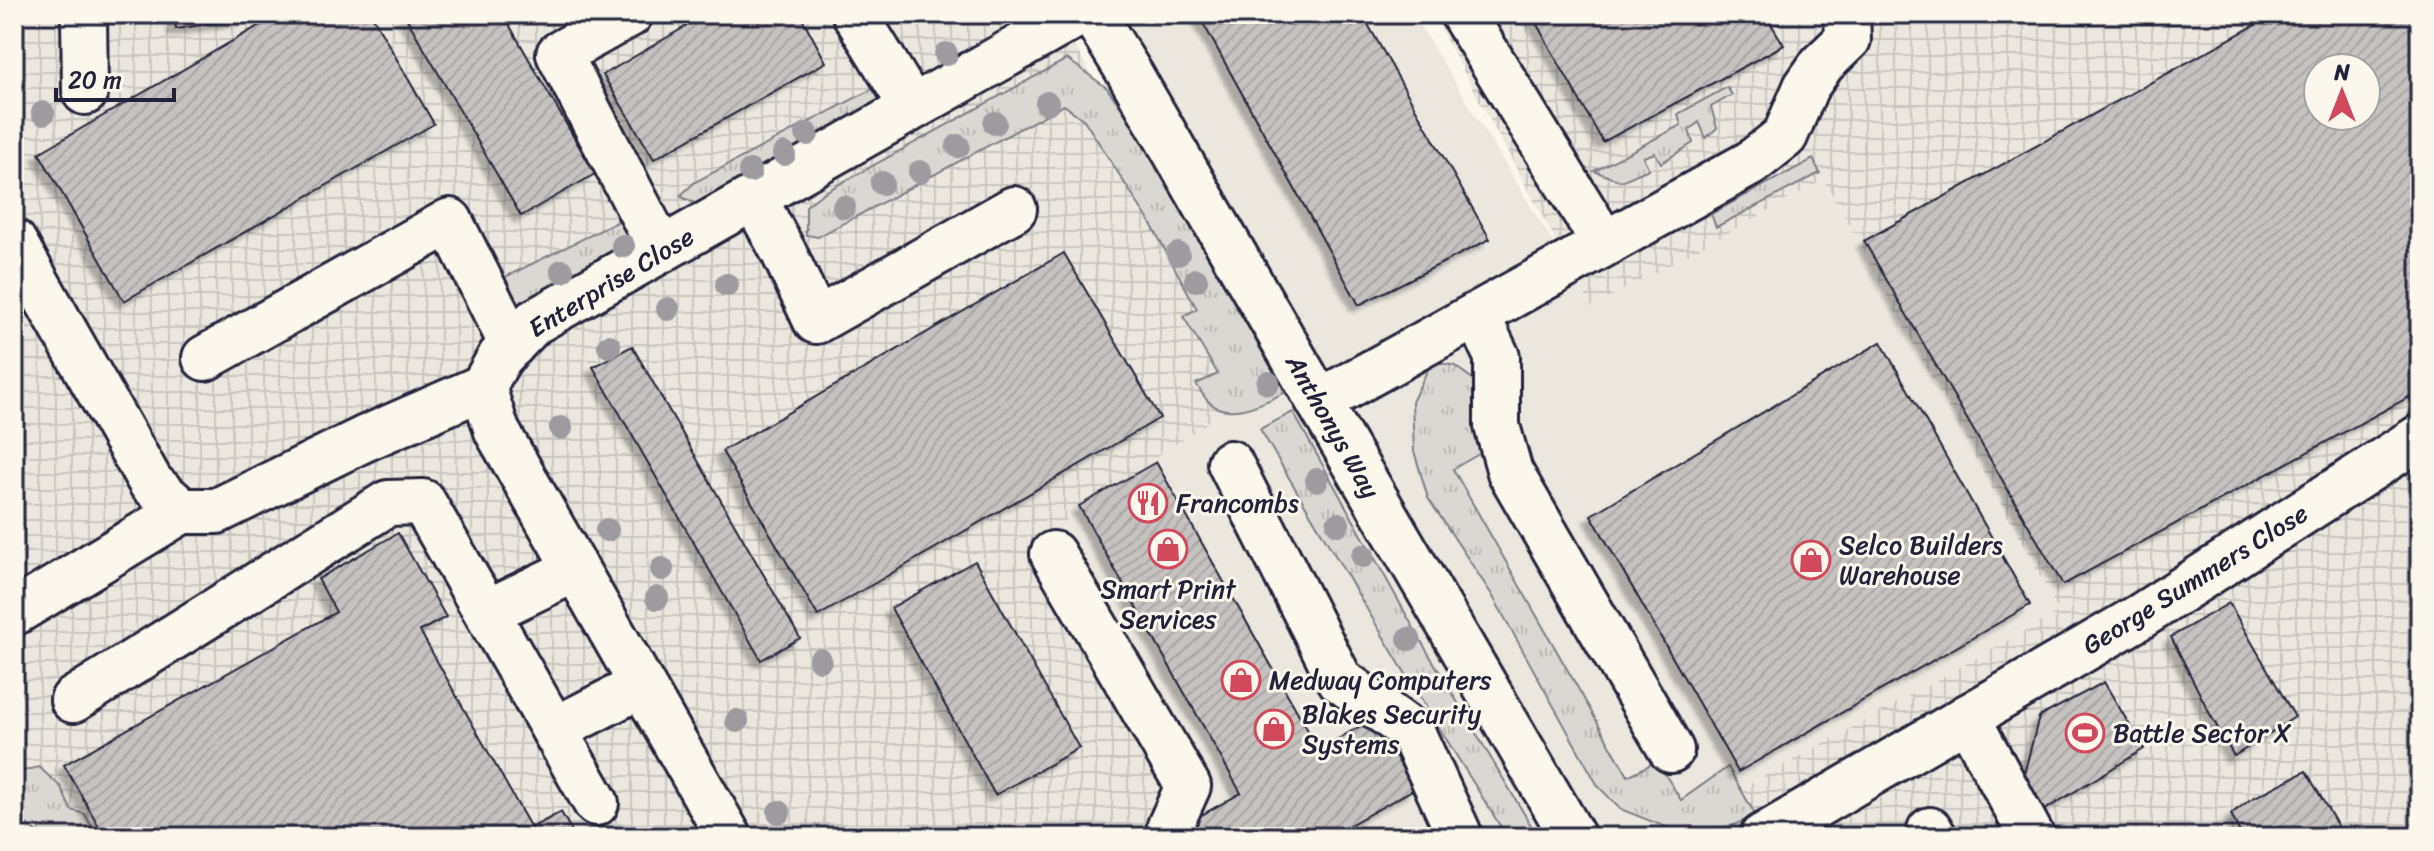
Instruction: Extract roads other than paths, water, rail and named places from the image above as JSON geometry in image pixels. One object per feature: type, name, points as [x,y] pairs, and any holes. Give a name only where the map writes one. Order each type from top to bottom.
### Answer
[{"type":"street","points":[[84,14],[85,92]]},
{"type":"street","points":[[630,14],[559,54],[661,250]]},
{"type":"street","points":[[855,14],[912,107]]},
{"type":"street","name":"Enterprise Close","points":[[483,387],[500,357],[534,322],[1078,14]]},
{"type":"street","name":"Anthonys Way","points":[[1093,14],[1573,837]]},
{"type":"street","points":[[1463,14],[1604,243]]},
{"type":"street","points":[[1319,402],[1751,163],[1785,136],[1806,87],[1822,64],[1848,39],[1847,14]]},
{"type":"street","points":[[754,198],[816,321],[1014,209]]},
{"type":"street","points":[[205,358],[450,221],[512,345]]},
{"type":"street","points":[[14,242],[151,483],[182,511]]},
{"type":"street","points":[[1477,315],[1497,357],[1497,426],[1510,472],[1671,750]]},
{"type":"street","points":[[14,613],[182,511],[217,511],[364,439],[483,387],[497,431],[729,837]]},
{"type":"street","name":"George Summers Close","points":[[1762,837],[2141,616],[2417,447]]},
{"type":"street","points":[[1230,463],[1340,680],[1412,732],[1453,835]]},
{"type":"street","points":[[73,700],[388,503],[423,502],[596,803]]},
{"type":"street","points":[[1053,554],[1188,786],[1170,826],[1176,837]]},
{"type":"street","points":[[487,612],[576,569]]},
{"type":"street","points":[[554,730],[642,685]]},
{"type":"street","points":[[1967,717],[2032,837]]},
{"type":"place","name":"Francombs","points":[[1148,503]]},
{"type":"place","name":"Smart Print Services","points":[[1168,549]]},
{"type":"place","name":"Selco Builders Warehouse","points":[[1811,560]]},
{"type":"place","name":"Medway Computers","points":[[1241,680]]},
{"type":"place","name":"Blakes Security Systems","points":[[1274,729]]},
{"type":"place","name":"Battle Sector X","points":[[2085,733]]}]
